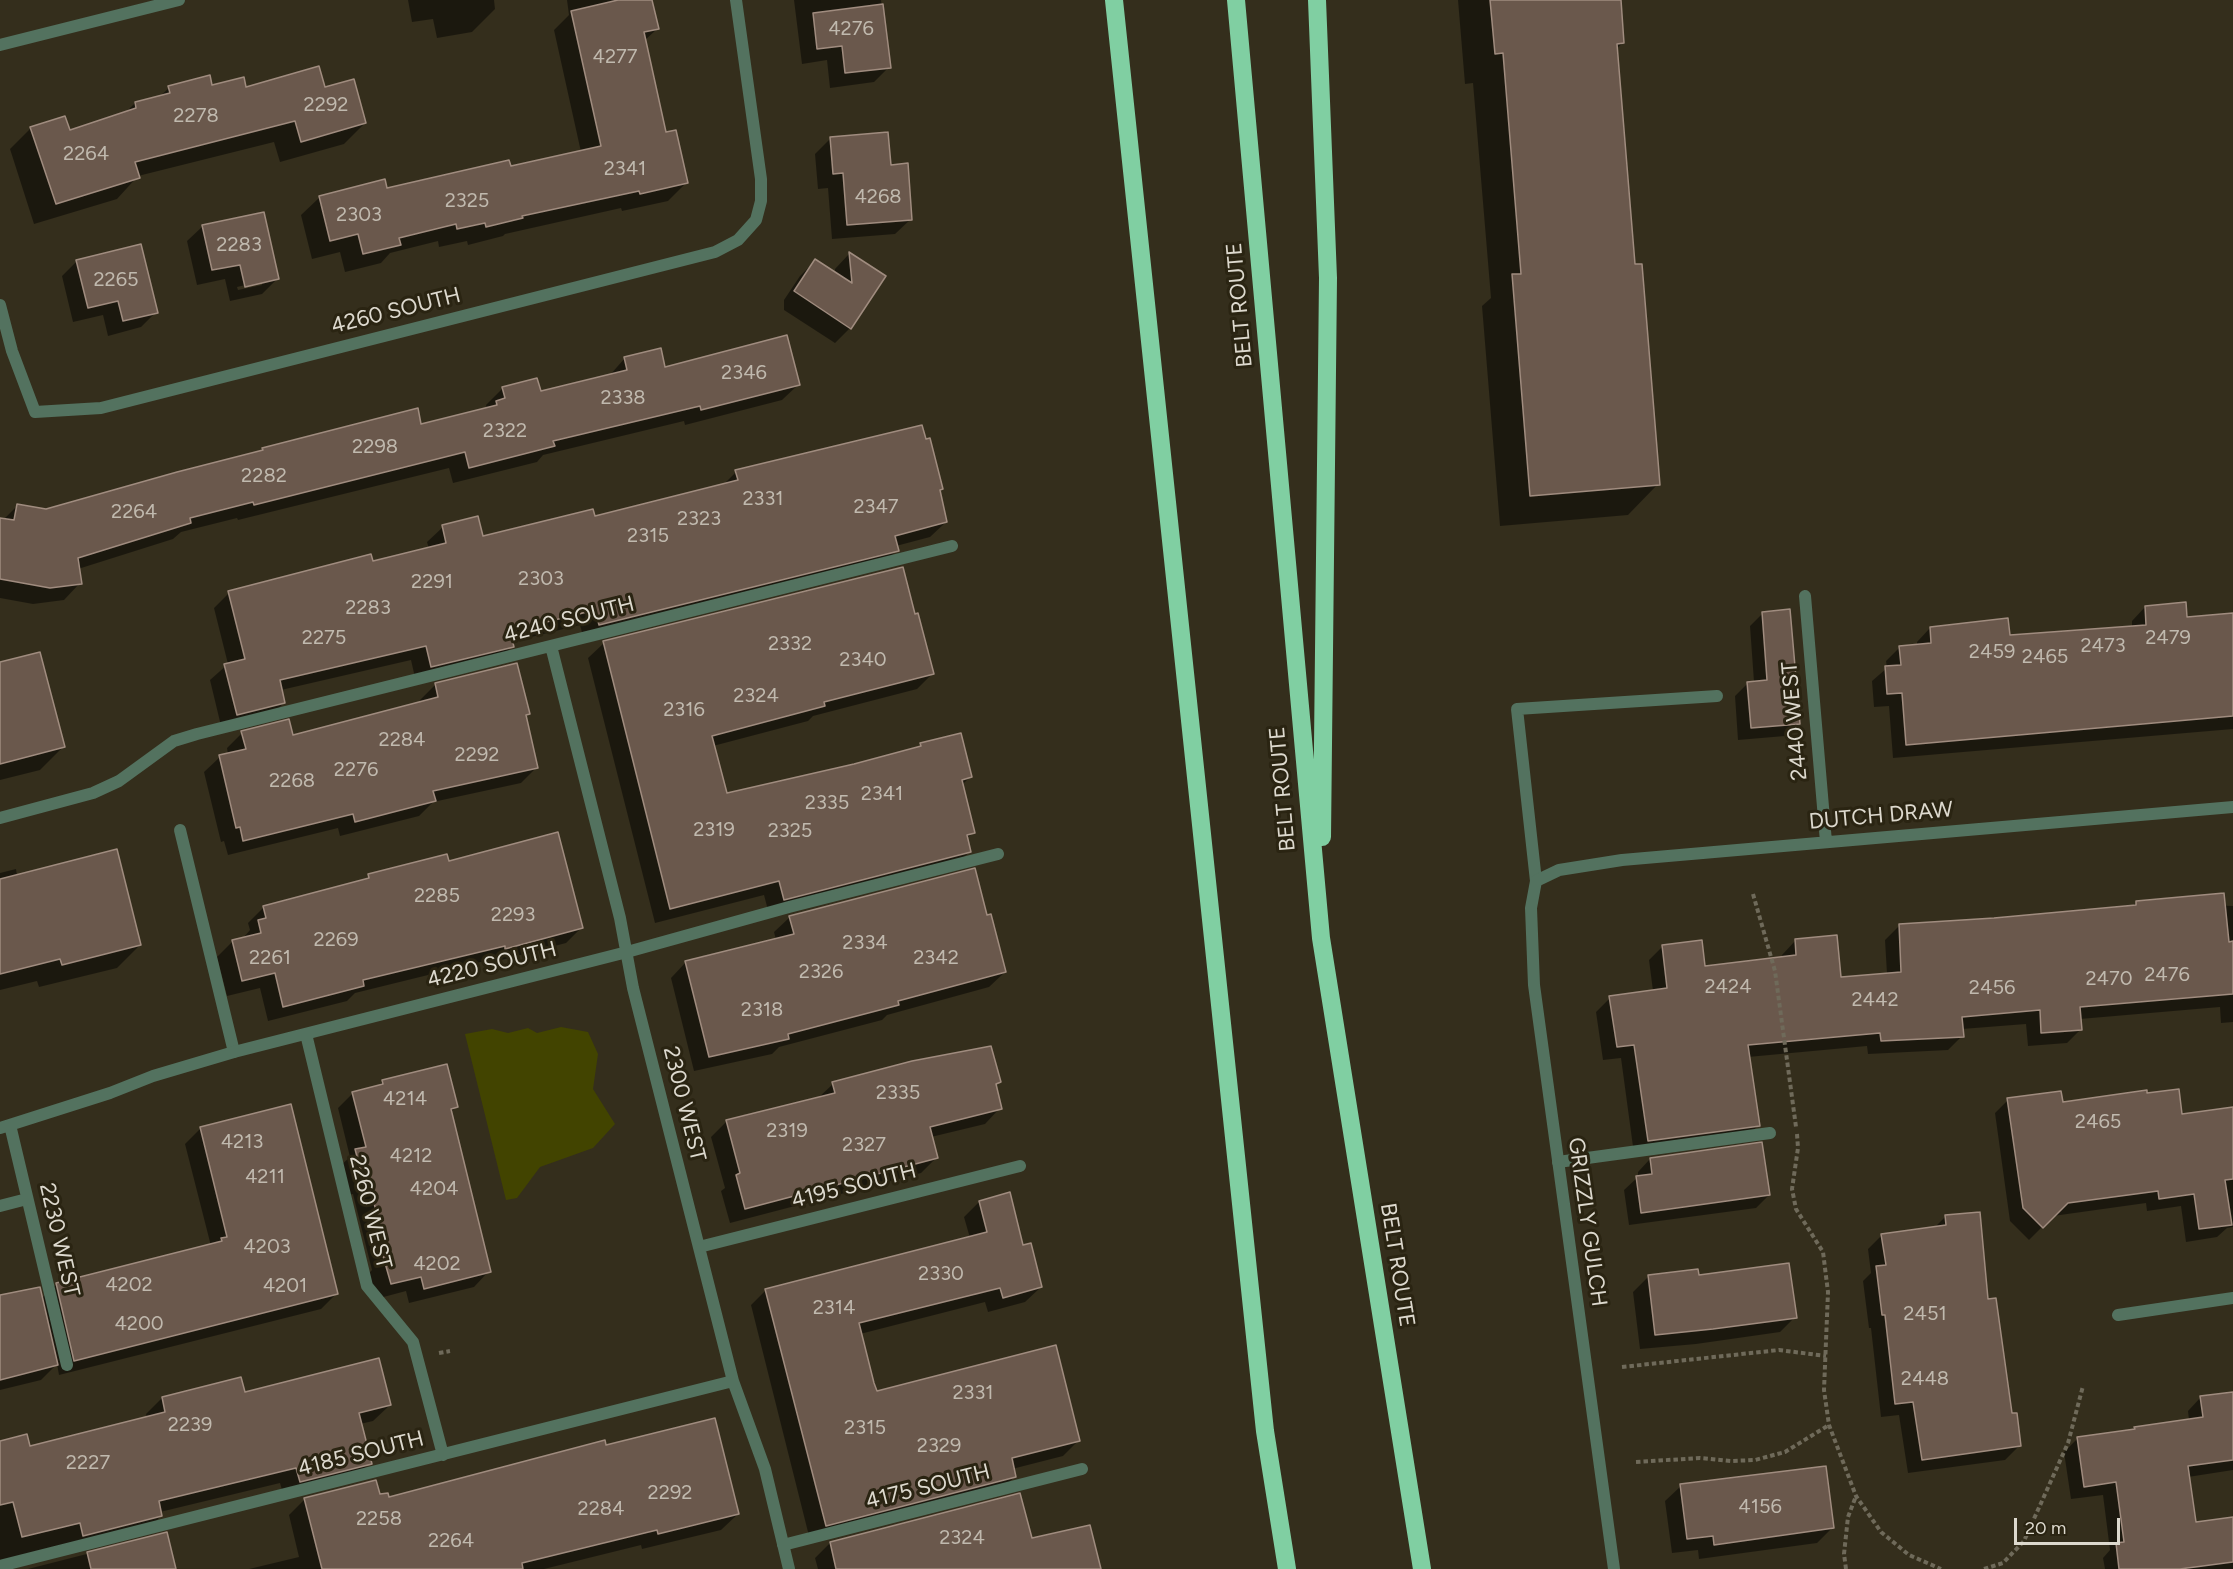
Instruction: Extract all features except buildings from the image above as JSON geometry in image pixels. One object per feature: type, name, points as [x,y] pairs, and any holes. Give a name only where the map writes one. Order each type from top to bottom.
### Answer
[{"type":"highway","points":[[1114,0],[1264,1431],[1287,1569]]},
{"type":"highway","name":"BELT ROUTE","points":[[1236,0],[1321,938],[1422,1569]]},
{"type":"highway","points":[[1317,0],[1328,278],[1321,938]]},
{"type":"street","points":[[0,45],[179,0]]},
{"type":"street","name":"4260 SOUTH","points":[[0,305],[12,351],[35,412],[101,408],[715,252],[738,240],[756,220],[761,201],[761,179],[736,0]]},
{"type":"street","name":"4240 SOUTH","points":[[0,818],[93,793],[119,781],[174,741],[196,734],[952,546]]},
{"type":"street","name":"2440 WEST","points":[[1805,596],[1826,842]]},
{"type":"street","name":"2300 WEST","points":[[551,646],[620,918],[633,988],[733,1381],[765,1469],[789,1569]]},
{"type":"street","name":"GRIZZLY GULCH","points":[[1614,1569],[1534,985],[1531,908],[1536,881],[1516,709],[1717,696]]},
{"type":"street","name":"DUTCH DRAW","points":[[1536,881],[1559,870],[1622,860],[2233,807]]},
{"type":"street","points":[[180,830],[234,1052]]},
{"type":"street","name":"4220 SOUTH","points":[[5,1126],[110,1093],[153,1076],[234,1052],[627,952],[789,906],[998,854]]},
{"type":"street","name":"2260 WEST","points":[[306,1034],[367,1286],[413,1342],[443,1455]]},
{"type":"street","name":"2230 WEST","points":[[5,1126],[27,1199],[67,1365]]},
{"type":"street","points":[[1558,1162],[1770,1132]]},
{"type":"street","name":"4195 SOUTH","points":[[699,1247],[1020,1166]]},
{"type":"street","points":[[0,1206],[27,1199]]},
{"type":"street","points":[[2118,1315],[2233,1298]]},
{"type":"street","name":"4185 SOUTH","points":[[0,1566],[733,1381]]},
{"type":"street","name":"4175 SOUTH","points":[[783,1545],[1082,1469]]},
{"type":"path","points":[[1753,894],[1776,982],[1798,1148],[1792,1189],[1796,1209],[1823,1252],[1828,1292],[1824,1390],[1829,1425],[1856,1496],[1881,1532],[1909,1555],[1941,1569]]},
{"type":"path","points":[[1622,1367],[1779,1350],[1826,1356]]},
{"type":"path","points":[[1984,1569],[2003,1563],[2024,1541],[2068,1443],[2083,1386]]},
{"type":"path","points":[[1636,1462],[1700,1458],[1731,1461],[1755,1460],[1785,1452],[1829,1425]]},
{"type":"path","points":[[1846,1569],[1844,1554],[1848,1517],[1856,1496]]},
{"type":"shaded area","points":[[561,1027],[588,1032],[598,1054],[593,1089],[615,1124],[593,1148],[540,1167],[517,1198],[506,1200],[465,1034],[492,1029],[508,1033],[528,1028],[537,1033]]}]
